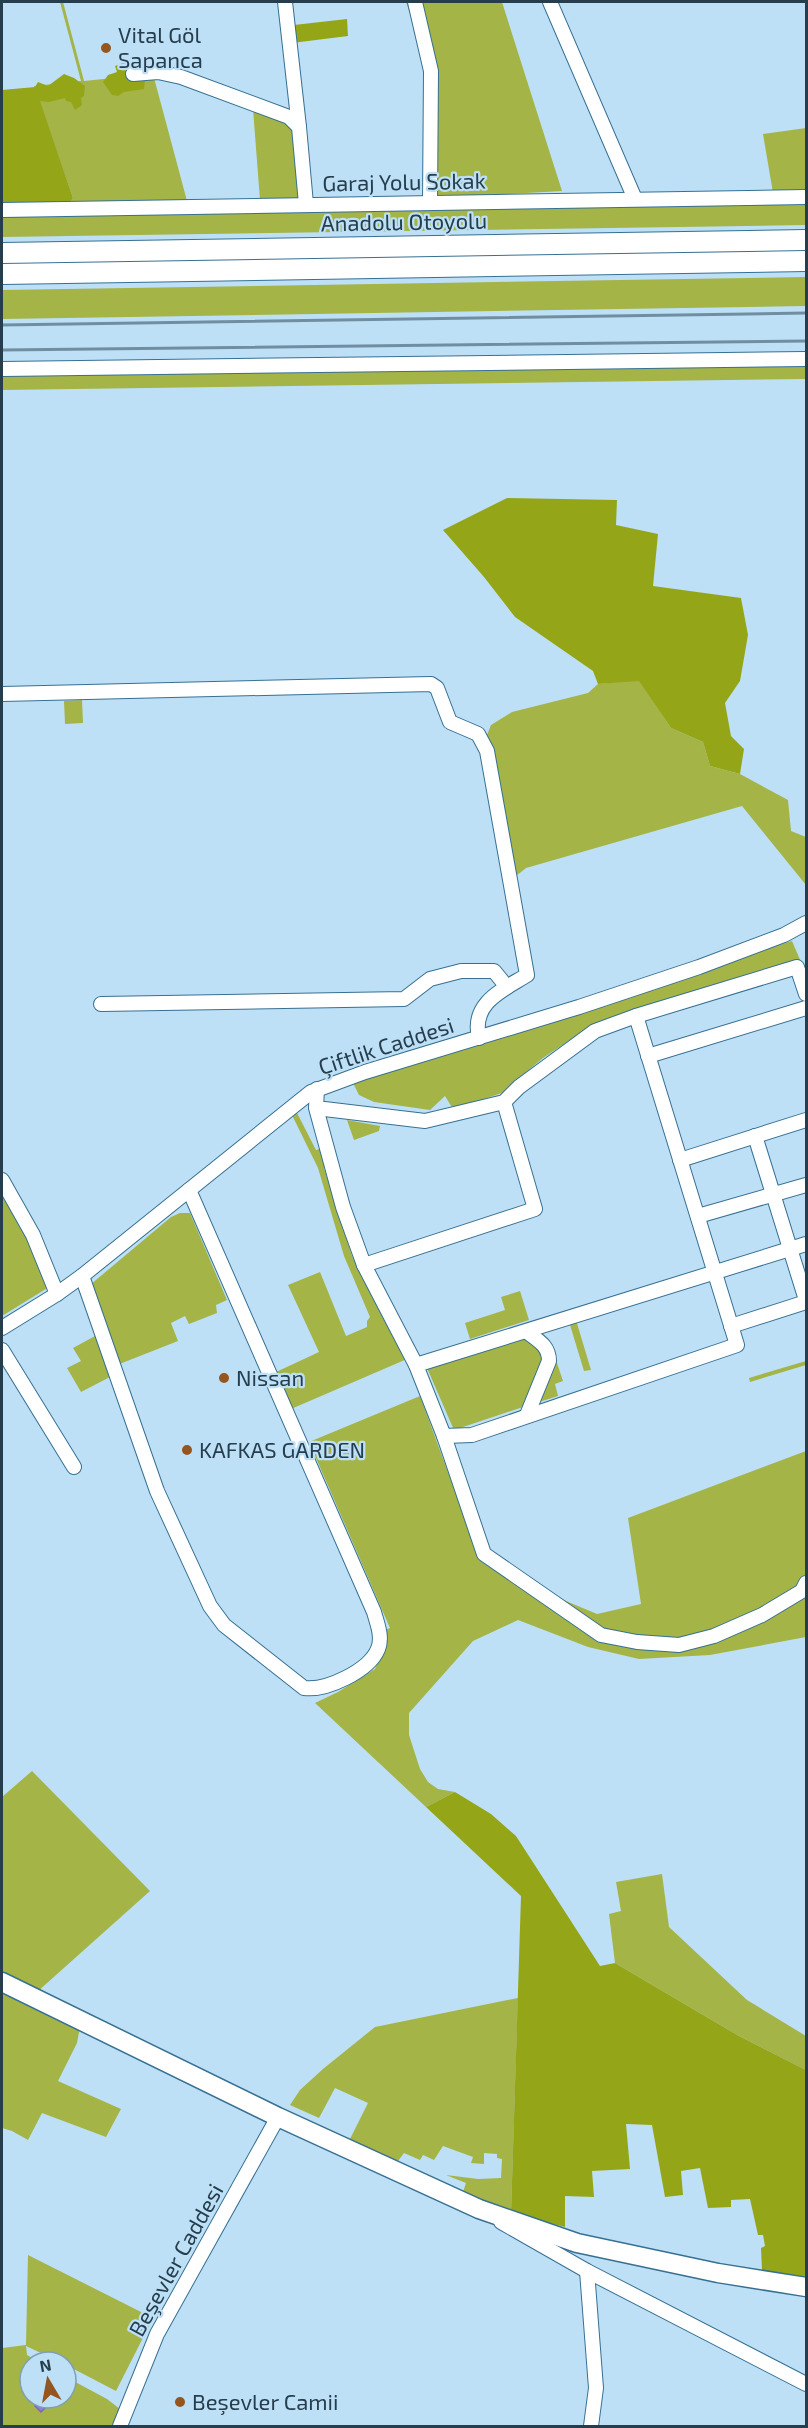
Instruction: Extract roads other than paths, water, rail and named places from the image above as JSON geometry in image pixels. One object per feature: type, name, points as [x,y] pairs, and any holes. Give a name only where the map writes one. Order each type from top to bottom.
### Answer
[{"type":"highway","name":"Anadolu Otoyolu","points":[[2,253],[807,240]]},
{"type":"highway","name":"Anadolu Otoyolu","points":[[2,274],[807,261]]},
{"type":"main road","points":[[2,1982],[278,2117],[479,2209],[577,2243],[718,2273],[807,2287]]},
{"type":"street","points":[[285,2],[306,204]]},
{"type":"street","points":[[415,2],[431,71],[430,202]]},
{"type":"street","points":[[550,2],[635,200]]},
{"type":"street","points":[[133,74],[158,72],[182,77],[289,117],[299,127]]},
{"type":"street","name":"Garaj Yolu Sokak","points":[[2,210],[807,197]]},
{"type":"street","points":[[2,369],[807,359]]},
{"type":"street","points":[[2,694],[432,684],[437,688],[450,722],[478,734],[487,751],[527,975],[484,1004],[476,1025],[479,1038]]},
{"type":"street","name":"Çiftlik Caddesi","points":[[2,1328],[82,1276],[311,1092],[365,1072],[699,967],[784,935],[807,923]]},
{"type":"street","points":[[316,1108],[425,1121],[504,1102],[519,1087],[595,1031],[636,1016],[797,967],[807,994]]},
{"type":"street","points":[[101,1004],[404,999],[430,979],[461,971],[494,971],[507,987]]},
{"type":"street","points":[[648,1056],[807,1008]]},
{"type":"street","points":[[444,1436],[472,1435],[737,1345],[636,1016]]},
{"type":"street","points":[[317,1089],[316,1108],[343,1207],[364,1264],[416,1365],[444,1436],[484,1554],[601,1635],[679,1645],[714,1636],[762,1614],[802,1591],[807,1583]]},
{"type":"street","points":[[364,1264],[535,1209],[504,1102]]},
{"type":"street","points":[[680,1160],[807,1120]]},
{"type":"street","points":[[731,1326],[807,1301],[755,1136]]},
{"type":"street","points":[[2,1180],[33,1235],[57,1294]]},
{"type":"street","points":[[698,1216],[807,1185]]},
{"type":"street","points":[[82,1276],[160,1500],[210,1606],[224,1625],[304,1688],[315,1689],[339,1682],[369,1661],[378,1650],[379,1630],[374,1612],[189,1190]]},
{"type":"street","points":[[416,1365],[807,1244]]},
{"type":"street","points":[[527,1332],[546,1346],[549,1353],[549,1361],[527,1415]]},
{"type":"street","points":[[2,1350],[74,1467]]},
{"type":"street","name":"Beşevler Caddesi","points":[[120,2427],[157,2334],[278,2117]]},
{"type":"street","points":[[479,2209],[527,2239],[807,2384]]},
{"type":"street","points":[[587,2271],[596,2388],[591,2427]]},
{"type":"railway","points":[[2,325],[806,313]]},
{"type":"railway","points":[[2,350],[806,341]]},
{"type":"place","name":"Vital Göl Sapanca","points":[[106,48]]},
{"type":"place","name":"Nissan","points":[[224,1378]]},
{"type":"place","name":"KAFKAS GARDEN","points":[[187,1450]]},
{"type":"place","name":"Beşevler Camii","points":[[180,2402]]}]
